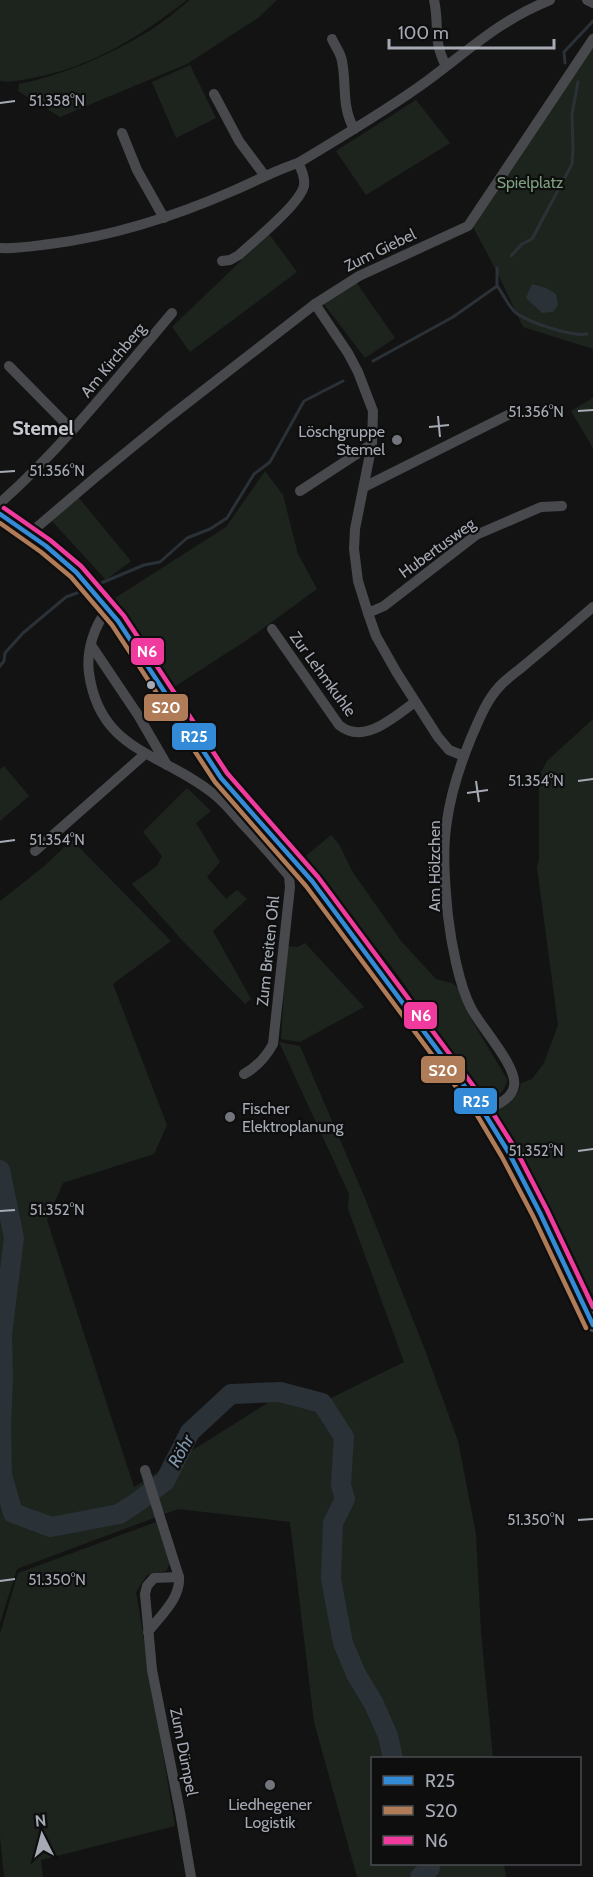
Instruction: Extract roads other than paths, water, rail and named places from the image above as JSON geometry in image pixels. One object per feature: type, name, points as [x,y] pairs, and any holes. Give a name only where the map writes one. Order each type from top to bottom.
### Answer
[{"type":"main road","points":[[0,514],[76,572],[108,609],[126,632],[180,719],[221,778],[312,881],[483,1111],[509,1153],[593,1325]]},
{"type":"street","points":[[434,0],[438,51],[446,66]]},
{"type":"street","points":[[0,248],[13,249],[82,240],[164,218],[298,163],[402,98],[511,18],[550,0]]},
{"type":"street","points":[[587,0],[593,3]]},
{"type":"street","points":[[332,39],[342,59],[345,106],[354,129]]},
{"type":"street","name":"Zum Giebel","points":[[29,534],[159,426],[315,304],[359,276],[468,226],[593,39]]},
{"type":"street","points":[[214,94],[239,141],[265,177]]},
{"type":"street","points":[[122,133],[136,170],[164,218]]},
{"type":"street","points":[[222,261],[239,255],[299,197],[304,187],[304,178],[298,163]]},
{"type":"street","points":[[315,304],[348,353],[373,411],[372,444],[356,519],[354,549],[358,581],[368,613],[376,636],[415,702],[449,750],[464,756]]},
{"type":"street","name":"Am Kirchberg","points":[[0,503],[31,475],[72,430],[172,313]]},
{"type":"street","points":[[9,366],[72,430]]},
{"type":"street","points":[[364,487],[508,416]]},
{"type":"street","points":[[300,491],[372,444]]},
{"type":"street","name":"Hubertusweg","points":[[368,613],[384,606],[476,535],[541,507],[562,506]]},
{"type":"street","name":"Am Hölzchen","points":[[483,1111],[507,1098],[512,1091],[514,1079],[513,1073],[471,1008],[462,982],[451,934],[445,858],[446,822],[464,756],[482,711],[499,687],[593,608]]},
{"type":"street","name":"Zum Breiten Ohl","points":[[108,609],[101,617],[88,656],[93,692],[102,716],[110,727],[145,754],[215,795],[289,876],[290,887],[273,1044],[260,1062],[244,1074]]},
{"type":"street","name":"Zur Lehmkuhle","points":[[272,629],[344,729],[370,731],[415,702]]},
{"type":"street","name":"Zum Breiten Ohl","points":[[91,645],[138,715],[167,765]]},
{"type":"street","points":[[35,851],[145,754]]},
{"type":"street","points":[[145,1470],[180,1583],[176,1596],[148,1632]]},
{"type":"street","name":"Zum Dümpel","points":[[179,1577],[154,1578],[147,1586],[145,1594],[152,1670],[191,1877]]},
{"type":"waterway","points":[[565,63],[564,52],[593,21]]},
{"type":"waterway","points":[[511,256],[522,244],[532,239],[572,164],[572,114],[578,82]]},
{"type":"waterway","points":[[497,268],[497,286]]},
{"type":"waterway","points":[[497,286],[512,309],[521,316],[561,331],[587,334]]},
{"type":"waterway","points":[[373,361],[453,317],[497,286]]},
{"type":"waterway","points":[[94,586],[144,565],[160,562],[187,538],[210,529],[227,518],[254,474],[270,462],[304,401],[343,381]]},
{"type":"waterway","points":[[0,666],[4,661],[5,653],[23,633],[66,597],[85,590]]},
{"type":"waterway","name":"Röhr","points":[[0,1170],[14,1238],[2,1335],[1,1425],[2,1475],[13,1513],[51,1527],[119,1514],[165,1481],[190,1432],[231,1394],[280,1392],[322,1403],[344,1437],[341,1485],[345,1499],[333,1523],[331,1579],[343,1643],[356,1674],[374,1704],[388,1736],[393,1757]]},
{"type":"waterway","name":"Röhr","points":[[420,1877],[430,1868],[428,1865]]},
{"type":"place","name":"Löschgruppe Stemel","points":[[397,440]]},
{"type":"place","name":"Fischer Elektroplanung","points":[[230,1117]]},
{"type":"place","name":"Liedhegener Logistik","points":[[270,1785]]},
{"type":"district","name":"Stemel","points":[[43,428]]},
{"type":"park label","name":"Spielplatz","points":[[530,182]]}]
